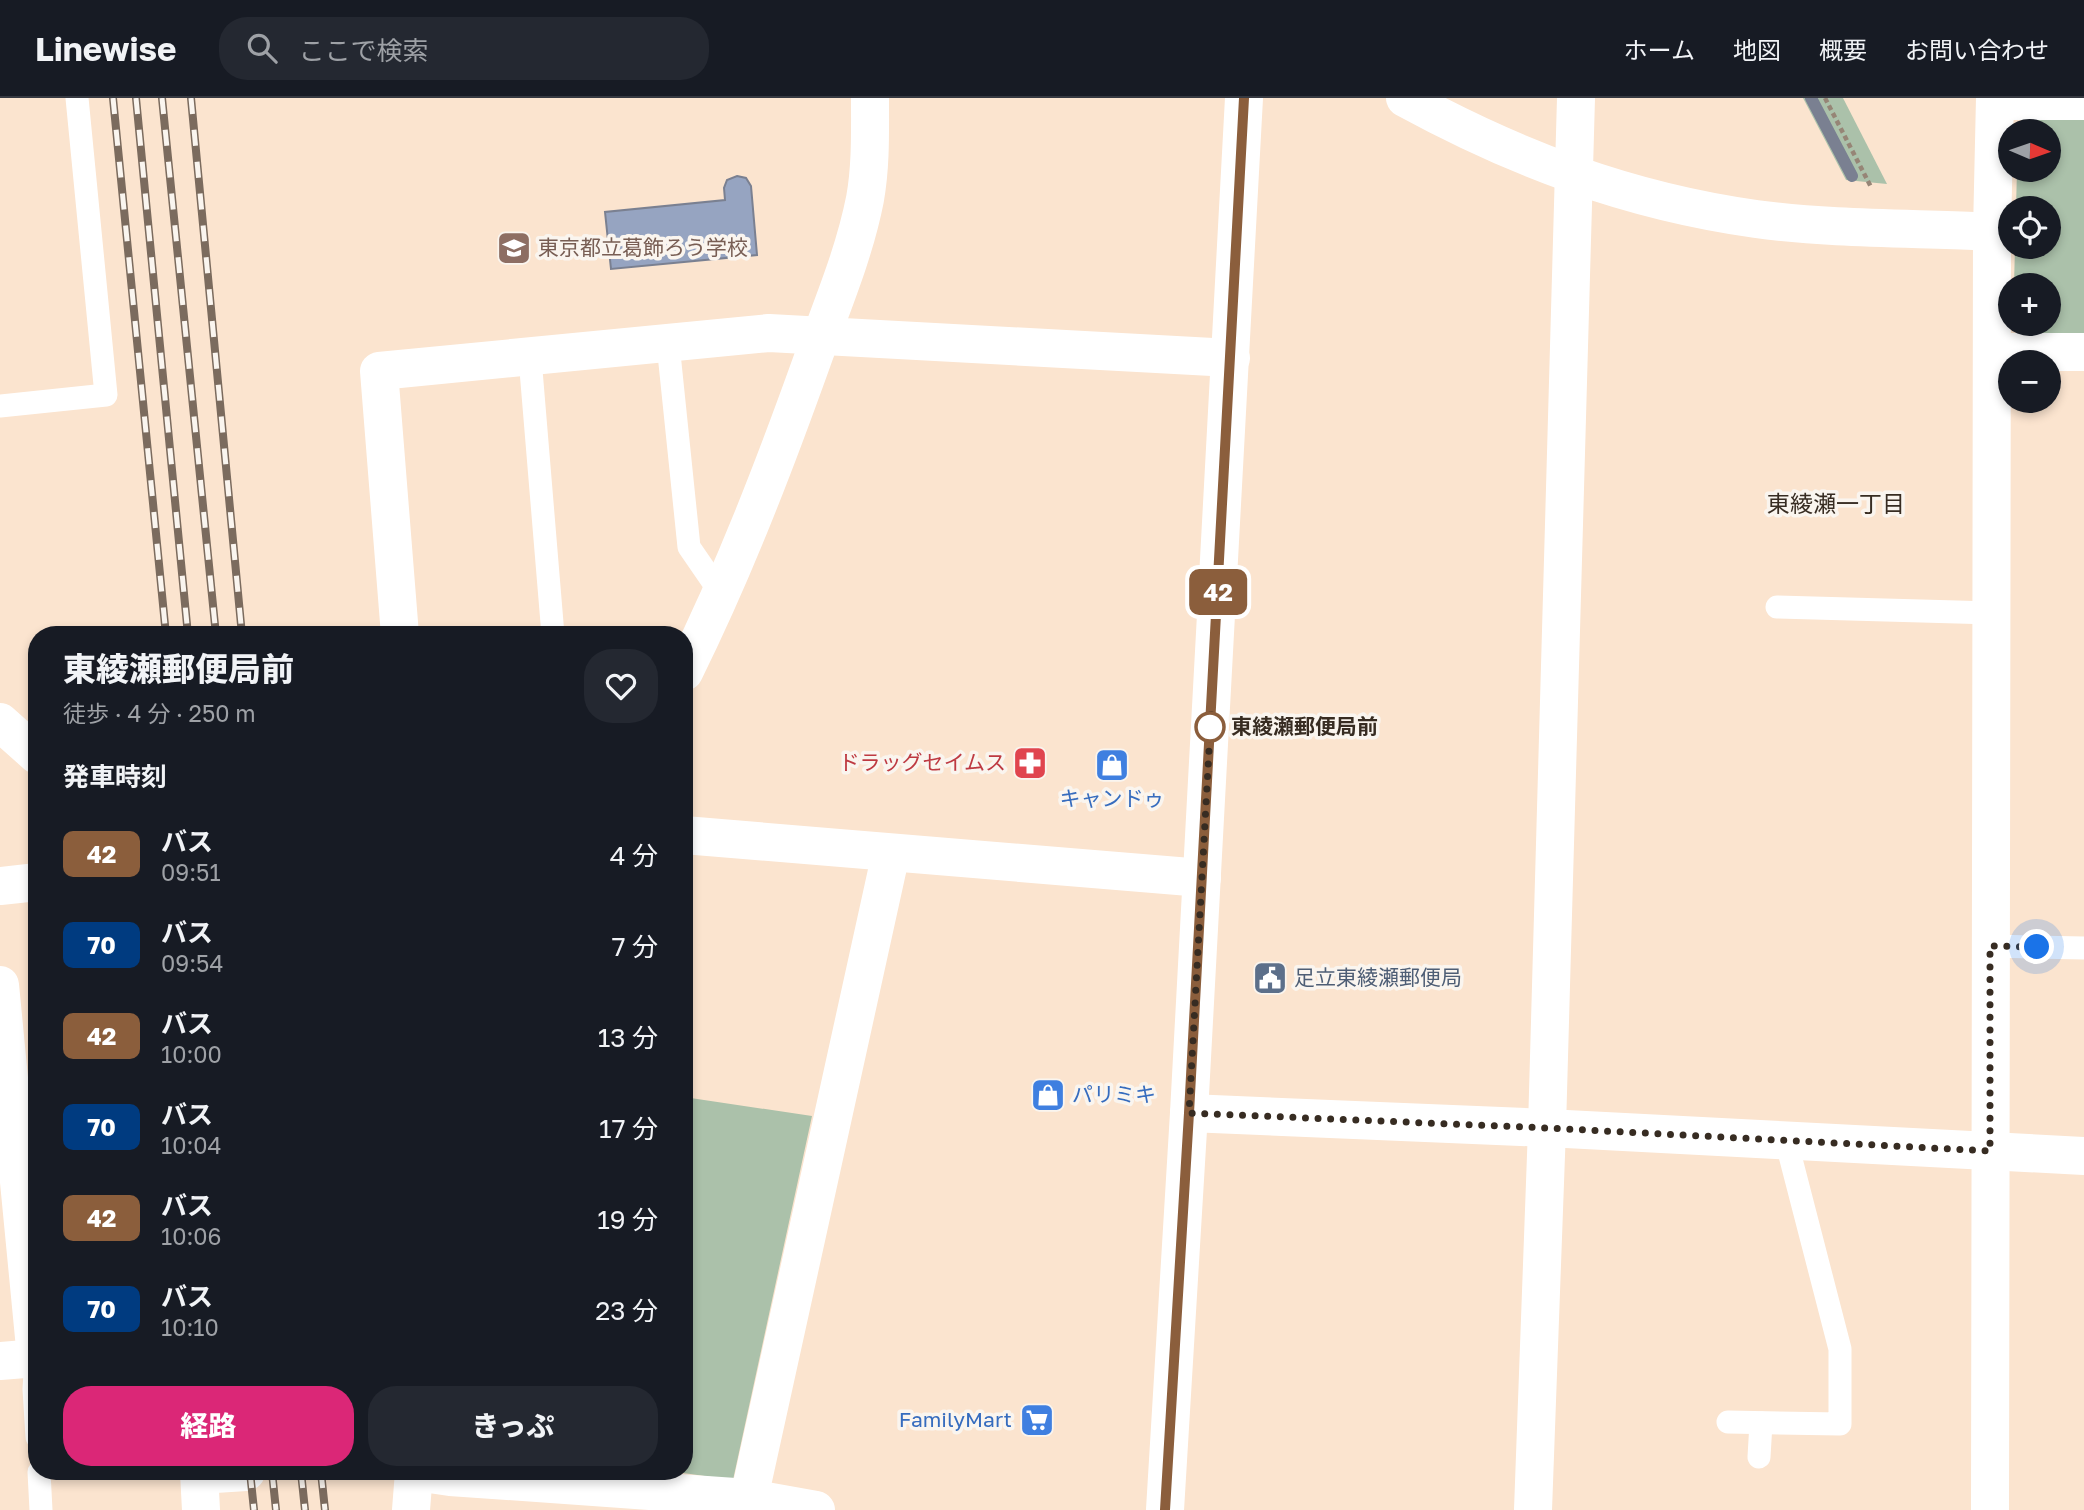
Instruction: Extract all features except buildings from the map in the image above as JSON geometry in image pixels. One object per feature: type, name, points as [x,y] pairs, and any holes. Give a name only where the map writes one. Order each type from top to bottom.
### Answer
[{"type":"street","points":[[693,654],[722,595],[774,466],[854,248],[865,197],[870,98]]},
{"type":"street","points":[[1165,1510],[1244,98]]},
{"type":"street","points":[[1405,98],[1504,148],[1574,176],[1646,197],[1758,219],[1888,229],[1985,231]]},
{"type":"street","points":[[1533,1510],[1547,1128],[1576,98]]},
{"type":"street","points":[[1990,1510],[1992,352],[1985,231],[1994,99],[2084,101]]},
{"type":"street","points":[[399,626],[379,372],[769,333],[1231,358]]},
{"type":"street","points":[[1992,352],[2084,352]]},
{"type":"street","points":[[0,722],[28,747]]},
{"type":"street","points":[[693,836],[1202,878]]},
{"type":"street","points":[[748,1504],[891,853]]},
{"type":"street","points":[[0,886],[28,884]]},
{"type":"street","points":[[0,985],[28,1275]]},
{"type":"street","points":[[1189,1113],[1547,1128],[2084,1156]]},
{"type":"street","points":[[0,1361],[28,1359]]},
{"type":"street","points":[[200,1486],[220,1480]]},
{"type":"street","points":[[411,1510],[414,1480]]},
{"type":"street","points":[[473,1480],[816,1510]]},
{"type":"lane","points":[[0,406],[106,396],[78,98]]},
{"type":"lane","points":[[668,344],[689,547],[722,595]]},
{"type":"lane","points":[[530,358],[552,626]]},
{"type":"lane","points":[[1777,607],[1993,613]]},
{"type":"lane","points":[[1990,946],[2084,948]]},
{"type":"lane","points":[[1728,1422],[1840,1424],[1840,1349],[1786,1140]]},
{"type":"lane","points":[[1759,1457],[1761,1423]]},
{"type":"lane","points":[[39,1480],[41,1510]]},
{"type":"path","points":[[1825,98],[1864,172],[1888,229]]},
{"type":"green space","points":[[1803,98],[1843,98],[1887,184],[1846,180]]},
{"type":"green space","points":[[2027,114],[2084,115],[2084,339],[2027,340],[2023,336],[2061,336],[2061,273],[2014,273],[2015,259],[2061,259],[2061,196],[2016,196],[2017,182],[2062,182],[2062,119],[2023,119]]},
{"type":"green space","points":[[693,1098],[812,1116],[733,1480],[693,1474]]},
{"type":"water","points":[[737,176],[746,178],[751,186],[757,255],[611,269],[605,212],[725,200],[724,188],[727,180]]},
{"type":"waterway","points":[[1811,98],[1852,176]]},
{"type":"railway","points":[[113,98],[165,626]]},
{"type":"railway","points":[[136,98],[187,626]]},
{"type":"railway","points":[[162,98],[215,626]]},
{"type":"railway","points":[[191,98],[241,626]]},
{"type":"railway","points":[[251,1480],[254,1510]]},
{"type":"railway","points":[[273,1480],[276,1510]]},
{"type":"railway","points":[[302,1480],[305,1510]]},
{"type":"railway","points":[[322,1480],[325,1510]]},
{"type":"bus line","name":"42","points":[[1165,1510],[1244,98]]},
{"type":"place","name":"東京都立葛飾ろう学校","points":[[514,248]]},
{"type":"place","name":"東綾瀬郵便局前","points":[[1210,727]]},
{"type":"place","name":"ドラッグセイムス","points":[[1030,763]]},
{"type":"place","name":"キャンドゥ","points":[[1112,765]]},
{"type":"place","name":"足立東綾瀬郵便局","points":[[1270,978]]},
{"type":"place","name":"パリミキ","points":[[1048,1095]]},
{"type":"place","name":"FamilyMart","points":[[1037,1420]]},
{"type":"district","name":"東綾瀬一丁目","points":[[1836,504]]},
{"type":"route","points":[[1210,727],[1211,714],[1189,1113],[1990,1151],[1990,946],[2037,947]]}]
